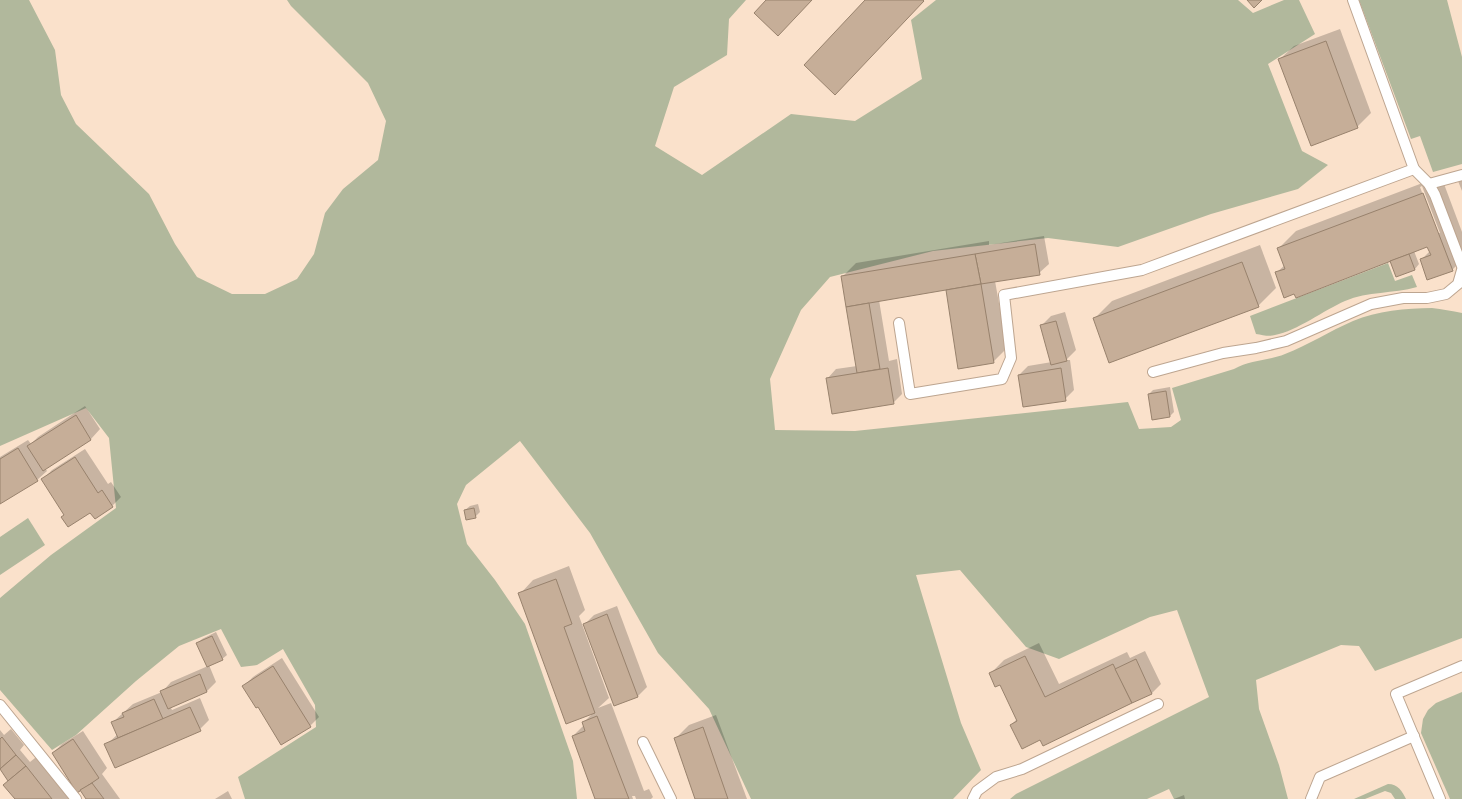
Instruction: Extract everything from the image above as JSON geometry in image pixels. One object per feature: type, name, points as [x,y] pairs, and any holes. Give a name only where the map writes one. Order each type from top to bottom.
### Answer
[{"type":"lane","points":[[1153,372],[1223,353],[1286,341],[1371,304],[1403,298],[1428,298],[1446,294],[1458,284],[1462,268],[1435,196],[1429,184],[1414,169],[1353,0]]},
{"type":"lane","points":[[899,323],[910,394],[1002,379],[1011,358],[1004,295],[1142,270],[1414,169]]},
{"type":"lane","points":[[1429,184],[1462,175]]},
{"type":"lane","points":[[1440,799],[1396,694],[1462,666]]},
{"type":"lane","points":[[973,799],[977,791],[996,777],[1022,769],[1158,704]]},
{"type":"lane","points":[[0,705],[76,799]]},
{"type":"lane","points":[[1311,799],[1320,777],[1414,736]]},
{"type":"lane","points":[[643,742],[671,799]]},
{"type":"green space","points":[[0,0],[29,0],[55,50],[61,95],[76,124],[149,194],[175,244],[197,277],[232,294],[265,294],[297,279],[314,254],[325,213],[343,189],[378,160],[386,121],[368,83],[287,0],[746,0],[729,19],[727,55],[674,87],[655,146],[702,175],[791,114],[855,121],[922,79],[911,20],[936,0],[1238,0],[1253,13],[1284,0],[1299,0],[1315,34],[1268,64],[1302,151],[1328,165],[1298,189],[1211,214],[1118,247],[1048,238],[933,251],[830,277],[801,310],[770,379],[775,430],[855,431],[1128,402],[1139,429],[1171,427],[1181,420],[1172,388],[1246,364],[1285,354],[1353,321],[1372,315],[1402,309],[1422,308],[1436,308],[1462,313],[1462,638],[1375,671],[1359,646],[1341,645],[1256,680],[1259,709],[1279,765],[1288,799],[1174,799],[1169,789],[1147,799],[1010,799],[1016,794],[1209,697],[1177,610],[1150,617],[1059,659],[1026,647],[960,570],[916,575],[961,723],[981,770],[953,799],[751,799],[709,709],[658,653],[590,533],[520,441],[466,485],[457,504],[467,544],[495,580],[525,624],[573,761],[577,799],[245,799],[238,777],[316,727],[315,705],[283,649],[257,665],[241,667],[221,629],[179,646],[136,681],[76,735],[52,750],[0,690],[0,598],[51,555],[116,508],[109,438],[86,408],[0,446]]},
{"type":"green space","points":[[1359,0],[1447,0],[1462,57],[1462,164],[1433,172],[1420,136],[1411,139]]},
{"type":"green space","points":[[1388,263],[1395,281],[1412,275],[1417,287],[1354,298],[1283,333],[1270,336],[1256,334],[1250,316]]},
{"type":"green space","points":[[28,518],[45,545],[0,575],[0,537]]},
{"type":"green space","points":[[1462,692],[1462,799],[1450,799],[1421,733],[1423,719],[1428,710],[1436,703]]},
{"type":"green space","points":[[1388,784],[1397,787],[1406,799],[1395,799],[1391,793],[1385,791],[1365,799],[1354,799]]},
{"type":"building","points":[[766,0],[812,0],[778,36],[754,13]]},
{"type":"building","points":[[865,0],[924,1],[835,95],[804,65]]},
{"type":"building","points":[[1247,0],[1262,0],[1254,8]]},
{"type":"building","points":[[1326,41],[1358,128],[1311,146],[1278,59]]},
{"type":"building","points":[[1423,193],[1453,271],[1427,280],[1420,259],[1431,255],[1427,247],[1296,298],[1294,294],[1284,298],[1275,272],[1285,269],[1277,248]]},
{"type":"building","points":[[1035,244],[1040,275],[981,284],[975,254]]},
{"type":"building","points":[[975,254],[981,284],[846,307],[841,276]]},
{"type":"building","points":[[1409,254],[1415,270],[1396,277],[1390,261]]},
{"type":"building","points":[[1242,262],[1259,307],[1109,363],[1093,318]]},
{"type":"building","points":[[981,284],[994,363],[958,369],[946,290]]},
{"type":"building","points":[[869,303],[880,369],[857,373],[846,307]]},
{"type":"building","points":[[1056,321],[1067,361],[1051,365],[1040,325]]},
{"type":"building","points":[[888,368],[894,404],[832,414],[826,378]]},
{"type":"building","points":[[1061,368],[1066,401],[1023,407],[1018,375]]},
{"type":"building","points":[[1166,391],[1170,417],[1152,420],[1148,394]]},
{"type":"building","points":[[76,415],[91,440],[43,471],[27,446]]},
{"type":"building","points":[[18,448],[38,481],[0,504],[0,459]]},
{"type":"building","points":[[75,457],[98,493],[102,490],[113,507],[95,519],[90,513],[68,527],[61,517],[64,515],[41,479]]},
{"type":"building","points":[[474,508],[476,518],[466,520],[464,510]]},
{"type":"building","points":[[556,579],[572,624],[564,627],[595,713],[566,724],[518,593]]},
{"type":"building","points":[[607,614],[638,697],[614,706],[583,624]]},
{"type":"building","points":[[212,636],[223,660],[207,667],[196,643]]},
{"type":"building","points":[[1025,656],[1045,697],[1113,664],[1132,703],[1043,746],[1040,740],[1022,749],[1010,725],[1017,721],[1000,685],[995,687],[989,673]]},
{"type":"building","points":[[1136,659],[1152,694],[1132,703],[1115,669]]},
{"type":"building","points":[[273,666],[311,727],[281,745],[258,707],[256,708],[242,686]]},
{"type":"building","points":[[200,674],[207,692],[168,709],[160,691]]},
{"type":"building","points":[[154,699],[163,719],[118,738],[111,722],[124,717],[122,713]]},
{"type":"building","points":[[190,707],[201,731],[115,768],[104,744]]},
{"type":"building","points":[[597,716],[629,799],[595,799],[572,736],[585,731],[582,722]]},
{"type":"building","points":[[703,727],[728,799],[695,799],[674,738]]},
{"type":"building","points":[[2,737],[16,755],[0,769],[0,739]]},
{"type":"building","points":[[73,739],[99,778],[77,793],[52,753]]},
{"type":"building","points":[[16,755],[26,766],[8,781],[0,769]]},
{"type":"building","points":[[26,766],[52,799],[15,799],[3,785]]},
{"type":"building","points":[[92,783],[104,799],[86,799],[80,790]]}]
